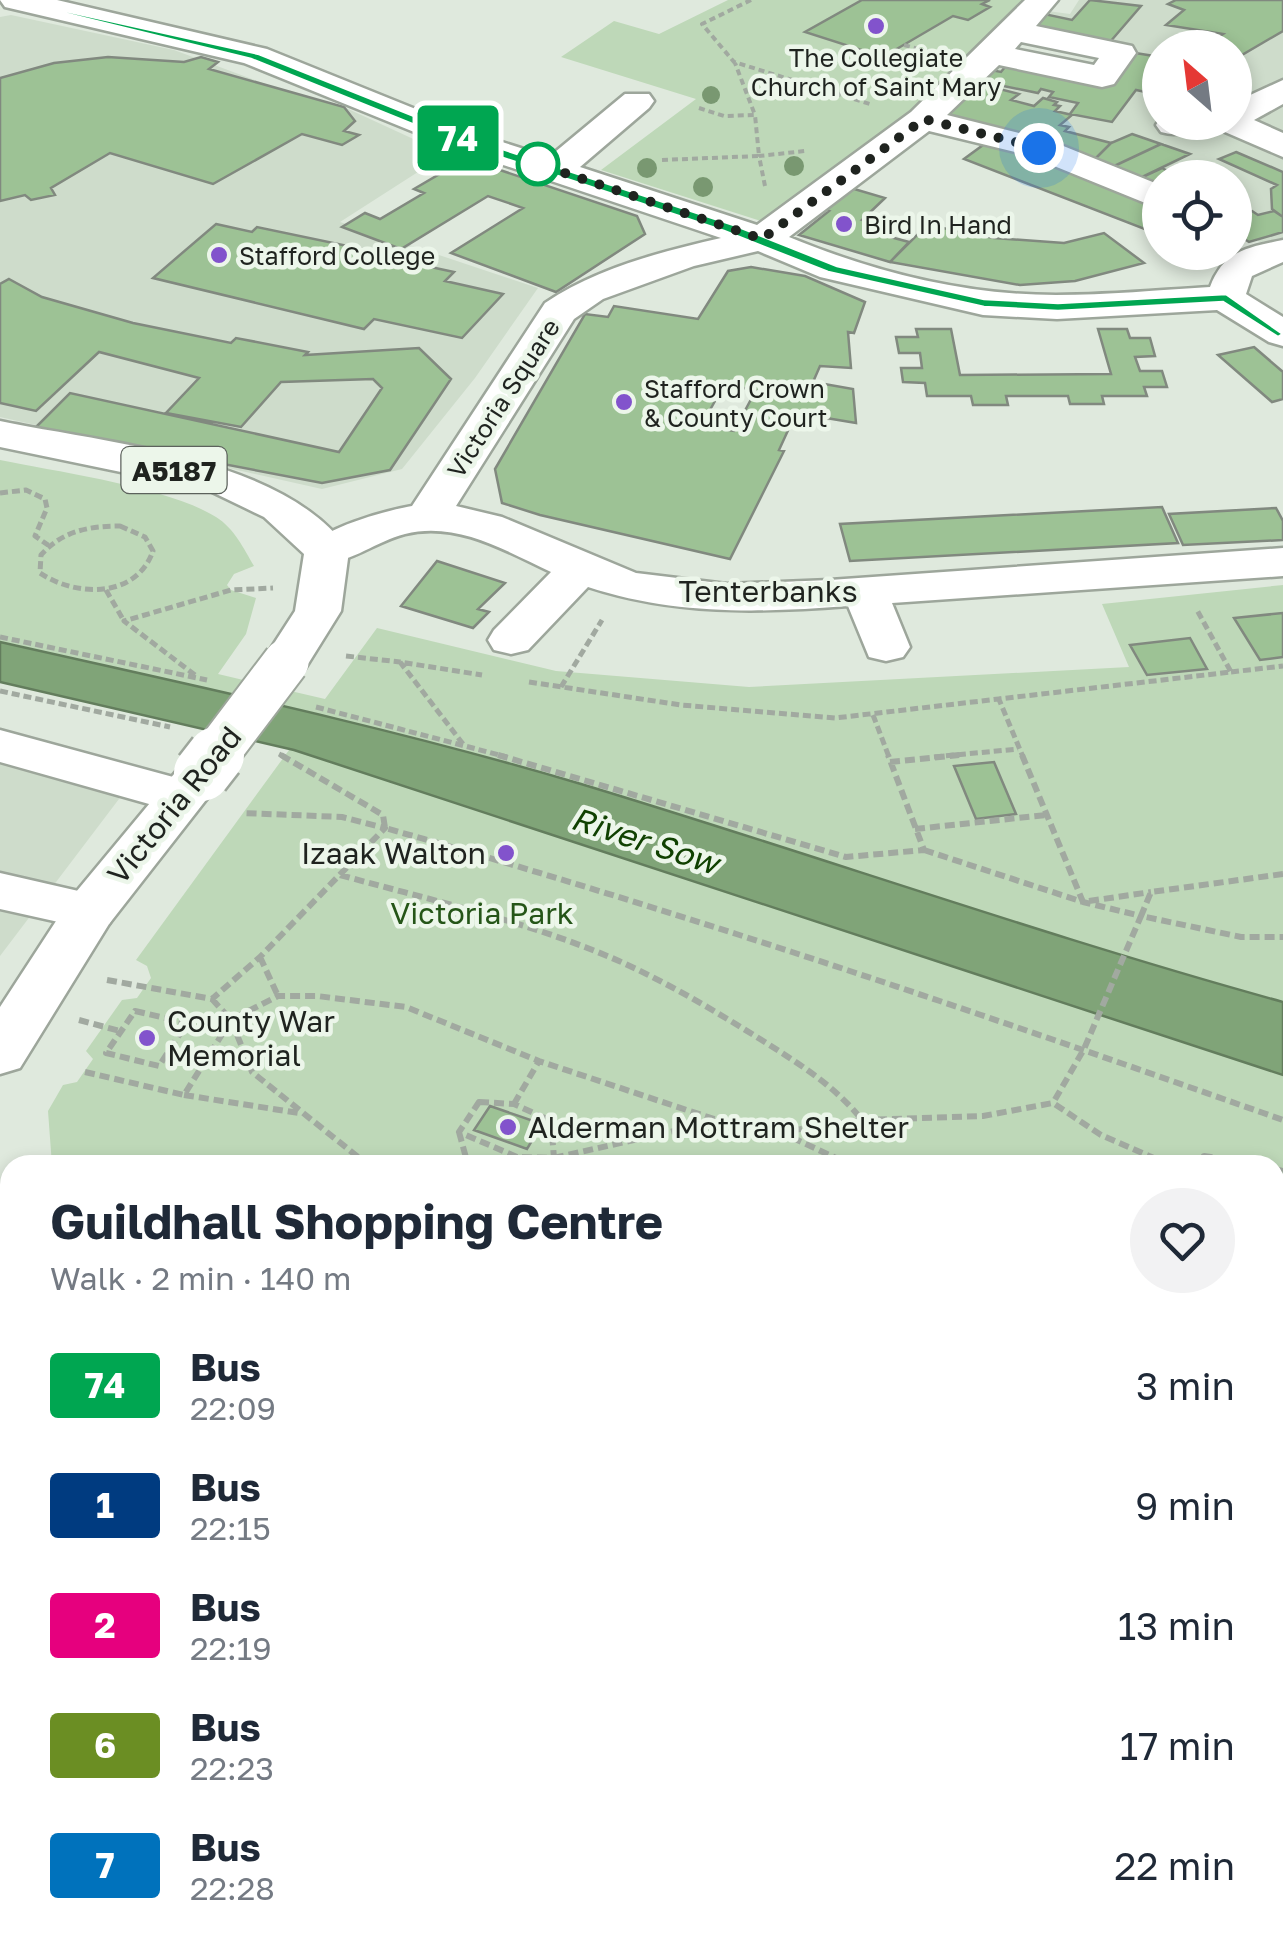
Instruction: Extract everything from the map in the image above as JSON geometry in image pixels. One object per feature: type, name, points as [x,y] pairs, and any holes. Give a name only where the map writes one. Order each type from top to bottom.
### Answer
[{"type":"main road","points":[[16,0],[255,56],[427,125],[762,239],[833,269],[984,303],[1058,307],[1226,298],[1283,334]]},
{"type":"main road","points":[[762,239],[924,119],[1042,0]]},
{"type":"main road","points":[[1252,107],[1283,90]]},
{"type":"main road","points":[[555,170],[636,101]]},
{"type":"main road","points":[[924,119],[1039,148],[1142,191]]},
{"type":"main road","points":[[392,143],[427,125]]},
{"type":"main road","points":[[1252,132],[1283,146]]},
{"type":"main road","name":"Victoria Square","points":[[427,517],[558,311],[588,291],[682,258],[762,239]]},
{"type":"main road","points":[[1226,298],[1234,270],[1261,249]]},
{"type":"main road","name":"A5187","points":[[0,434],[220,480],[278,508],[328,568]]},
{"type":"main road","name":"Tenterbanks","points":[[328,568],[397,522],[427,517],[461,519],[521,540],[624,585],[706,597],[862,591],[1283,562]]},
{"type":"main road","name":"Victoria Road","points":[[0,1053],[188,766],[292,682],[316,618],[328,568]]},
{"type":"main road","points":[[509,666],[580,569]]},
{"type":"main road","points":[[862,591],[878,618],[886,647]]},
{"type":"main road","points":[[0,746],[188,766]]},
{"type":"main road","points":[[0,891],[90,911]]},
{"type":"path","points":[[596,182],[626,162],[759,156],[754,115],[734,62],[702,24],[751,0]]},
{"type":"path","points":[[734,62],[924,119]]},
{"type":"path","points":[[699,108],[724,116],[754,115]]},
{"type":"path","points":[[0,493],[26,490],[44,499],[48,508],[36,536],[48,546]]},
{"type":"path","points":[[120,526],[145,536],[154,552],[146,571],[106,590],[72,591],[48,581],[38,564],[48,546],[88,527],[120,526]]},
{"type":"path","points":[[124,621],[231,590],[328,568]]},
{"type":"path","points":[[1176,570],[1231,672]]},
{"type":"path","points":[[561,688],[624,585]]},
{"type":"path","points":[[106,590],[124,621],[200,678]]},
{"type":"path","points":[[0,638],[214,682]]},
{"type":"path","points":[[464,745],[400,662],[509,666],[561,688],[835,718],[1283,666]]},
{"type":"path","points":[[292,682],[464,745],[846,857],[924,850],[1083,902],[1241,938],[1283,937]]},
{"type":"path","points":[[0,690],[188,766]]},
{"type":"path","points":[[998,697],[1083,902]]},
{"type":"path","points":[[874,715],[924,850]]},
{"type":"path","points":[[890,762],[1018,749]]},
{"type":"path","points":[[212,998],[260,957],[384,828],[383,815],[274,751]]},
{"type":"path","points":[[240,813],[342,817],[554,874],[1086,1044],[1283,1120]]},
{"type":"path","points":[[915,829],[1046,815]]},
{"type":"path","points":[[1083,902],[1283,874]]},
{"type":"path","points":[[340,875],[555,937],[618,961],[705,1007],[827,1082],[849,1101],[862,1120]]},
{"type":"path","points":[[780,1132],[862,1120],[966,1118],[1029,1110],[1053,1102],[1086,1044],[1151,892]]},
{"type":"path","points":[[260,957],[278,996]]},
{"type":"path","points":[[53,970],[212,998],[231,1020],[252,1072],[355,1155]]},
{"type":"path","points":[[184,1095],[231,1020],[278,996],[317,996],[406,1006],[539,1061],[720,1120],[780,1132],[829,1155]]},
{"type":"path","points":[[135,1010],[187,1024],[158,1066],[106,1053],[120,1030],[135,1010]]},
{"type":"path","points":[[98,1025],[120,1030]]},
{"type":"path","points":[[514,1104],[539,1061]]},
{"type":"path","points":[[84,1072],[184,1095],[300,1113]]},
{"type":"path","points":[[465,1155],[459,1132],[479,1102],[514,1104],[552,1121],[554,1155]]},
{"type":"path","points":[[1053,1102],[1100,1135],[1147,1155]]},
{"type":"path","points":[[567,1155],[720,1120]]},
{"type":"path","points":[[459,1132],[514,1155]]},
{"type":"shaded area","points":[[1079,0],[1283,0],[1283,242],[1268,246],[1252,238],[1252,160],[1142,160],[1142,185],[940,119],[996,60],[1094,79],[1123,48],[1024,30],[1040,10],[1070,14]]},
{"type":"shaded area","name":"Stafford College","points":[[11,15],[174,50],[276,88],[346,108],[446,154],[340,222],[538,288],[475,378],[402,469],[322,489],[0,417],[0,17]]},
{"type":"shaded area","points":[[0,758],[122,795],[0,956]]},
{"type":"green space","points":[[728,0],[1027,0],[938,94],[764,222],[601,170],[696,99],[561,57],[614,21],[659,34]]},
{"type":"green space","name":"Victoria Park","points":[[0,460],[142,489],[216,517],[238,539],[254,566],[234,574],[227,585],[256,598],[246,634],[218,674],[325,699],[377,628],[556,671],[749,687],[1129,667],[1102,604],[1283,585],[1283,1155],[51,1155],[48,1111],[63,1085],[77,1082],[93,1059],[86,1051],[122,1000],[137,998],[151,978],[147,966],[136,960],[316,713],[0,642]]},
{"type":"water","name":"River Sow","points":[[0,642],[292,708],[509,763],[1107,951],[1283,1002],[1283,1075],[294,750],[0,682]]},
{"type":"building","name":"The Collegiate Church of Saint Mary","points":[[862,0],[990,0],[982,4],[990,7],[968,20],[953,16],[883,57],[805,32]]},
{"type":"building","points":[[1090,0],[1141,6],[1110,42],[1023,25],[1035,12],[1072,20]]},
{"type":"building","points":[[1176,0],[1283,0],[1283,31],[1252,49],[1252,30],[1198,30],[1166,25],[1184,10],[1168,4]]},
{"type":"building","points":[[1123,51],[1142,54],[1142,91],[1136,90],[1112,122],[1070,114],[1078,103],[1049,97],[1053,92],[1041,89],[1038,93],[979,81],[991,70],[1001,72],[1009,62],[1102,81]]},
{"type":"building","points":[[108,57],[184,62],[201,57],[218,62],[209,69],[344,107],[355,121],[344,131],[359,135],[342,145],[302,134],[213,184],[110,153],[51,188],[55,195],[31,200],[25,195],[0,201],[0,78],[54,63]]},
{"type":"building","points":[[980,84],[1019,94],[1011,100],[1034,106],[1043,98],[1057,102],[1054,105],[1060,106],[1055,111],[1072,115],[1060,125],[1069,127],[1065,131],[1111,143],[1095,159],[940,119]]},
{"type":"building","points":[[1132,134],[1161,144],[1110,168],[1095,159],[1111,143]]},
{"type":"building","points":[[990,140],[1142,199],[1142,228],[964,159]]},
{"type":"building","points":[[1161,144],[1190,154],[1178,160],[1142,160],[1142,177],[1136,180],[1110,168]]},
{"type":"building","points":[[1236,152],[1283,172],[1283,217],[1272,209],[1271,189],[1277,185],[1252,174],[1252,160],[1219,159]]},
{"type":"building","points":[[476,162],[637,216],[645,234],[556,292],[451,253],[523,208],[488,196],[401,249],[342,227],[365,213],[380,219],[424,193],[414,189],[450,168],[460,172]]},
{"type":"building","name":"Bird In Hand","points":[[844,186],[885,198],[862,220],[890,228],[883,235],[909,242],[890,262],[799,235],[829,211],[816,207]]},
{"type":"building","points":[[1252,211],[1258,215],[1274,211],[1283,217],[1283,232],[1252,241]]},
{"type":"building","points":[[216,224],[252,232],[257,227],[429,263],[426,266],[454,272],[445,281],[503,294],[462,338],[374,319],[364,329],[153,278]]},
{"type":"building","points":[[927,225],[994,238],[1064,243],[1104,233],[1142,264],[1075,281],[1020,285],[890,262]]},
{"type":"building","name":"Stafford Crown & County Court","points":[[751,267],[805,276],[865,302],[854,333],[848,332],[851,368],[820,366],[813,382],[853,389],[856,423],[796,413],[779,450],[784,451],[730,559],[502,503],[495,469],[585,314],[608,317],[614,306],[698,319],[728,271]],"holes":[[[724,385],[756,390],[734,431],[701,426]]]},
{"type":"building","points":[[9,279],[42,297],[133,323],[231,343],[236,338],[308,352],[305,355],[419,348],[451,379],[390,470],[322,483],[35,428],[70,393],[339,452],[382,388],[373,379],[281,382],[241,427],[166,413],[199,378],[99,352],[36,411],[0,403],[0,284]]},
{"type":"building","points":[[916,329],[951,329],[960,375],[1111,374],[1098,329],[1127,329],[1130,338],[1150,338],[1155,356],[1135,357],[1140,371],[1162,371],[1167,387],[1144,387],[1147,396],[1102,396],[1104,404],[1070,404],[1068,396],[1006,396],[1008,405],[973,405],[971,396],[927,396],[925,383],[903,382],[901,368],[922,368],[920,353],[899,353],[896,337],[918,337]]},
{"type":"building","points":[[1254,347],[1283,372],[1283,399],[1272,402],[1218,355]]},
{"type":"building","points":[[1162,507],[1178,543],[850,561],[840,524]]},
{"type":"building","points":[[1276,508],[1283,521],[1283,540],[1183,545],[1169,514]]},
{"type":"building","points":[[437,561],[505,583],[478,609],[489,612],[473,628],[401,606]]},
{"type":"building","points":[[1283,613],[1283,657],[1260,660],[1234,618]]},
{"type":"building","points":[[1190,638],[1207,669],[1147,675],[1130,645]]},
{"type":"building","points":[[994,762],[1016,814],[976,819],[954,766]]},
{"type":"building","name":"Alderman Mottram Shelter","points":[[490,1106],[542,1124],[527,1149],[474,1130]]},
{"type":"bus line","name":"74","points":[[16,0],[255,56],[468,142],[762,239],[833,269],[984,303],[1058,307],[1226,298],[1283,334]]},
{"type":"place","name":"The Collegiate Church of Saint Mary","points":[[876,26]]},
{"type":"place","name":"Bird In Hand","points":[[844,224]]},
{"type":"place","name":"Stafford College","points":[[219,255]]},
{"type":"place","name":"Stafford Crown & County Court","points":[[624,402]]},
{"type":"place","name":"Izaak Walton","points":[[506,853]]},
{"type":"place","name":"County War Memorial","points":[[147,1038]]},
{"type":"place","name":"Alderman Mottram Shelter","points":[[508,1127]]},
{"type":"route","points":[[538,164],[526,160],[762,239],[924,119],[1039,148]]}]
